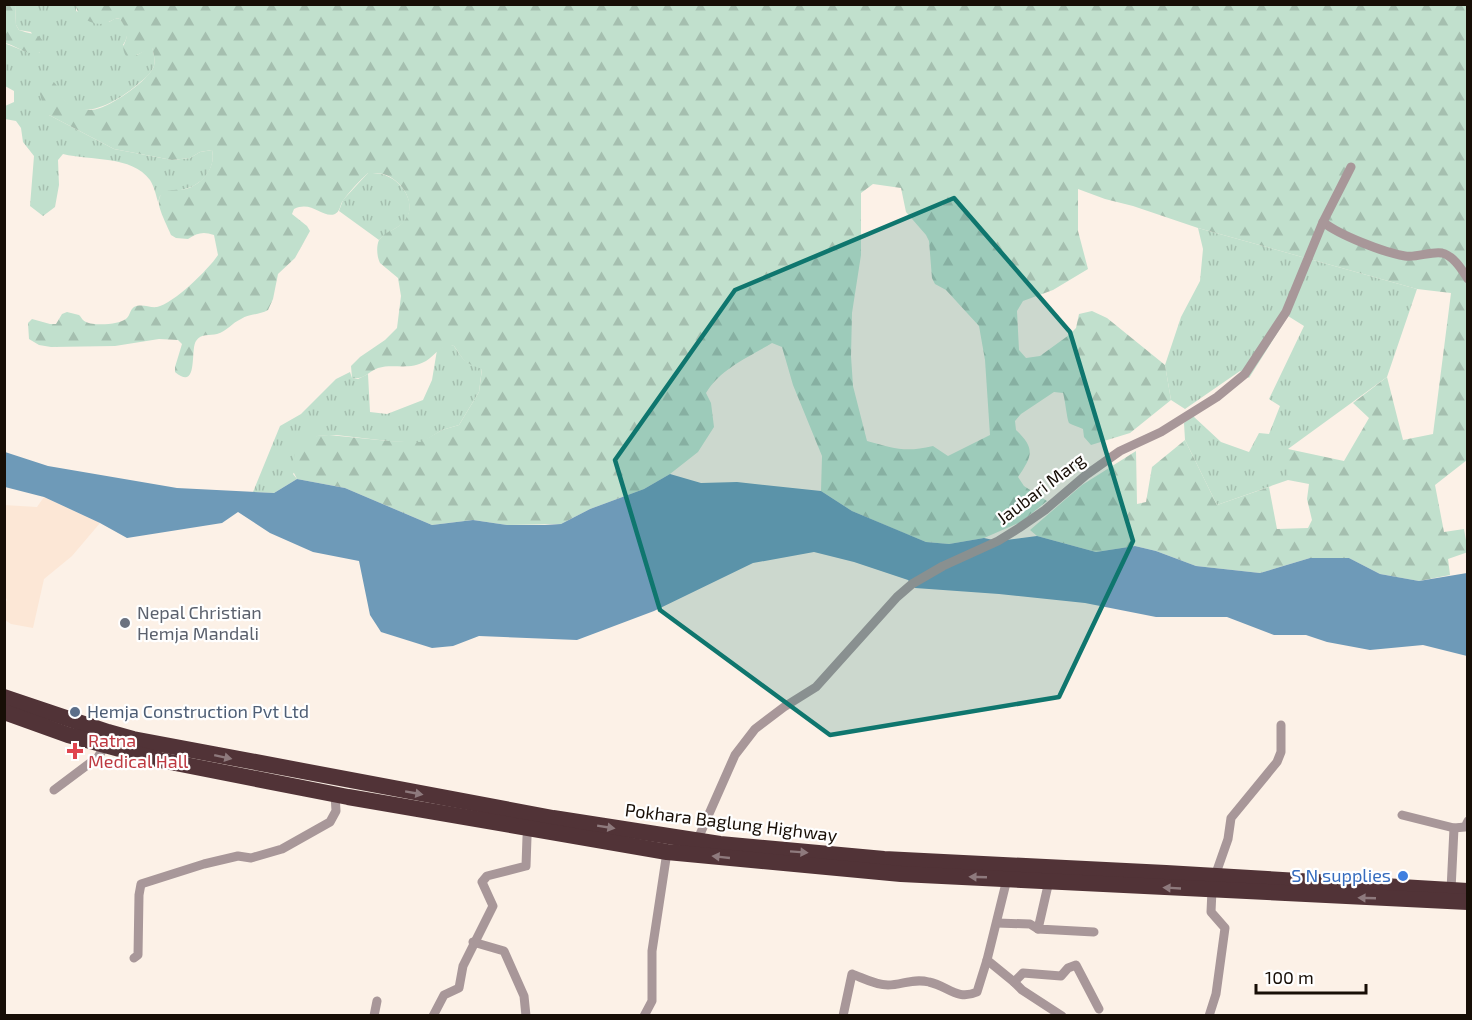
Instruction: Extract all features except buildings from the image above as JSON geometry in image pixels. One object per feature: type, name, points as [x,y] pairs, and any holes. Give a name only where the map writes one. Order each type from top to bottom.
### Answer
[{"type":"highway","name":"Pokhara Baglung Highway","points":[[4,697],[133,739],[553,818],[697,841],[759,849],[884,859],[1467,902]]},
{"type":"highway","name":"Pokhara Baglung Highway","points":[[4,712],[105,746],[160,760],[335,794],[667,852],[891,874],[1049,881],[1459,890]]},
{"type":"street","name":"Jaubari Marg","points":[[697,841],[735,755],[755,729],[816,687],[897,597],[943,566],[998,541],[1019,528],[1120,451],[1161,432],[1217,397],[1245,374],[1286,312],[1323,222],[1352,167]]},
{"type":"street","points":[[1323,222],[1330,228],[1354,238],[1406,256],[1441,253],[1452,258],[1467,279]]},
{"type":"street","points":[[1209,1016],[1216,994],[1225,928],[1212,916],[1211,912],[1214,883],[1228,839],[1231,818],[1277,762],[1281,752],[1281,725]]},
{"type":"street","points":[[54,790],[98,757],[105,746]]},
{"type":"street","points":[[134,958],[138,955],[141,884],[204,864],[238,856],[251,858],[282,849],[330,822],[336,811],[335,794]]},
{"type":"street","points":[[1402,815],[1455,828],[1465,827],[1467,821]]},
{"type":"street","points":[[1455,828],[1459,890]]},
{"type":"street","points":[[433,1016],[444,995],[459,988],[462,966],[493,906],[482,882],[487,876],[526,866],[529,829]]},
{"type":"street","points":[[644,1016],[652,1001],[652,951],[667,852]]},
{"type":"street","points":[[843,1016],[852,974],[877,984],[890,985],[910,980],[930,982],[968,996],[977,992],[1007,879]]},
{"type":"street","points":[[1038,928],[1049,881]]},
{"type":"street","points":[[997,923],[1030,924],[1038,928],[1094,932]]},
{"type":"street","points":[[473,942],[504,951],[524,996],[526,1016]]},
{"type":"street","points":[[987,960],[1022,990],[1062,1016]]},
{"type":"street","points":[[1014,982],[1023,974],[1061,976],[1068,968],[1076,965],[1099,1009]]},
{"type":"street","points":[[374,1016],[377,1001]]},
{"type":"highlighted area","points":[[954,198],[1070,332],[1133,541],[1059,697],[830,735],[660,610],[615,460],[735,290]]},
{"type":"shaded area","points":[[44,497],[100,523],[72,556],[44,579],[33,628],[11,624],[5,620],[7,599],[4,597],[4,505],[37,507]]},
{"type":"green space","points":[[4,5],[15,5],[16,25],[19,30],[39,37],[45,50],[35,54],[5,43]]},
{"type":"green space","points":[[15,5],[76,5],[76,11],[109,22],[120,19],[127,32],[123,45],[137,55],[152,47],[154,66],[151,71],[121,97],[111,103],[88,110],[68,105],[61,96],[49,115],[114,149],[172,160],[190,158],[200,152],[212,150],[212,162],[208,174],[194,186],[160,196],[158,202],[150,180],[133,166],[110,160],[63,154],[58,160],[59,185],[55,207],[43,216],[30,206],[34,156],[23,142],[21,128],[16,121],[5,119],[5,106],[14,102],[14,91],[5,86],[4,43],[27,52],[40,53],[31,32],[19,30],[16,25]]},
{"type":"green space","points":[[76,5],[1467,5],[1467,460],[1435,485],[1444,532],[1464,529],[1468,552],[1448,559],[1450,575],[1419,581],[1380,574],[1349,558],[1310,558],[1260,573],[1196,566],[1135,546],[1096,552],[1037,536],[1030,530],[1082,485],[1136,451],[1137,504],[1146,502],[1152,467],[1185,440],[1217,505],[1269,487],[1277,529],[1308,528],[1312,520],[1307,499],[1309,484],[1288,480],[1288,449],[1344,461],[1369,418],[1353,403],[1387,377],[1403,440],[1433,434],[1451,293],[1417,289],[1198,228],[1078,189],[1078,231],[1088,269],[1053,290],[1023,301],[1017,311],[1019,350],[1026,358],[1040,356],[1076,328],[1079,314],[1092,311],[1107,318],[1165,365],[1171,400],[1130,433],[1091,445],[1084,437],[1083,429],[1069,423],[1063,393],[1054,392],[1021,414],[1015,421],[1016,430],[1027,442],[1030,453],[1018,477],[1024,486],[1047,501],[1021,522],[984,538],[949,544],[926,542],[852,511],[821,491],[822,456],[793,385],[782,347],[772,343],[727,370],[706,393],[711,403],[714,427],[698,452],[670,474],[644,489],[590,509],[561,524],[507,525],[473,520],[432,525],[345,488],[297,479],[292,469],[296,447],[306,439],[329,435],[421,442],[442,430],[459,425],[479,392],[482,369],[465,361],[454,346],[446,346],[430,359],[413,366],[378,368],[363,377],[352,378],[351,366],[397,328],[401,296],[398,278],[380,263],[377,249],[379,240],[405,220],[409,207],[406,194],[392,178],[382,174],[368,173],[347,195],[335,214],[326,214],[306,207],[294,209],[292,214],[310,231],[295,258],[278,274],[273,299],[268,310],[244,317],[221,333],[198,338],[194,345],[191,373],[188,377],[175,372],[182,344],[178,340],[159,339],[115,346],[51,347],[39,345],[29,339],[28,323],[32,319],[56,324],[62,314],[67,312],[79,315],[84,320],[95,324],[119,322],[127,318],[134,307],[140,305],[157,307],[172,300],[199,277],[218,255],[214,235],[200,233],[188,239],[171,235],[159,203],[160,196],[166,191],[186,189],[203,179],[212,163],[212,150],[200,152],[190,158],[172,160],[114,149],[49,115],[43,105],[40,94],[47,78],[56,85],[63,98],[71,106],[95,110],[114,102],[131,90],[146,77],[154,66],[152,48],[132,57],[126,56],[124,47],[127,37],[120,19],[96,24],[82,17]],"holes":[[[873,184],[901,188],[906,212],[929,241],[932,278],[935,284],[946,290],[979,326],[985,360],[990,435],[948,456],[933,446],[892,448],[867,441],[853,386],[852,313],[861,255],[861,193]]]},
{"type":"green space","points":[[368,173],[382,174],[393,179],[404,190],[409,203],[408,217],[379,240],[339,211],[343,200]]},
{"type":"green space","points":[[1198,228],[1417,289],[1387,377],[1288,449],[1288,480],[1217,505],[1185,440],[1184,423],[1193,416],[1221,442],[1249,452],[1259,433],[1269,434],[1280,406],[1269,399],[1304,326],[1288,316],[1249,378],[1240,371],[1185,409],[1171,400],[1165,365],[1181,317],[1200,281],[1203,249]]},
{"type":"green space","points":[[448,344],[454,346],[465,361],[482,368],[479,392],[459,425],[442,430],[421,443],[336,435],[317,436],[293,474],[297,479],[274,493],[253,492],[280,426],[301,414],[336,379],[350,372],[352,378],[358,379],[368,374],[370,412],[387,414],[423,400],[432,380],[437,350]]},
{"type":"water","points":[[5,452],[48,466],[177,488],[274,493],[297,479],[345,488],[432,525],[473,520],[507,525],[561,524],[590,509],[644,489],[670,474],[701,483],[737,482],[821,491],[852,511],[926,542],[949,544],[984,538],[998,541],[1037,536],[1096,552],[1135,546],[1196,566],[1260,573],[1310,558],[1349,558],[1380,574],[1419,581],[1467,573],[1467,656],[1423,645],[1370,650],[1327,642],[1306,635],[1274,635],[1227,617],[1156,617],[1085,603],[915,588],[908,580],[854,562],[814,552],[753,563],[654,611],[577,640],[479,636],[453,646],[432,648],[381,632],[370,615],[359,561],[313,552],[270,533],[238,512],[222,523],[127,538],[44,497],[5,487]]},
{"type":"place","name":"Nepal Christian Hemja Mandali","points":[[125,623]]},
{"type":"place","name":"Hemja Construction Pvt Ltd","points":[[75,712]]},
{"type":"place","name":"Ratna Medical Hall","points":[[75,751]]},
{"type":"place","name":"S N supplies","points":[[1403,876]]}]
